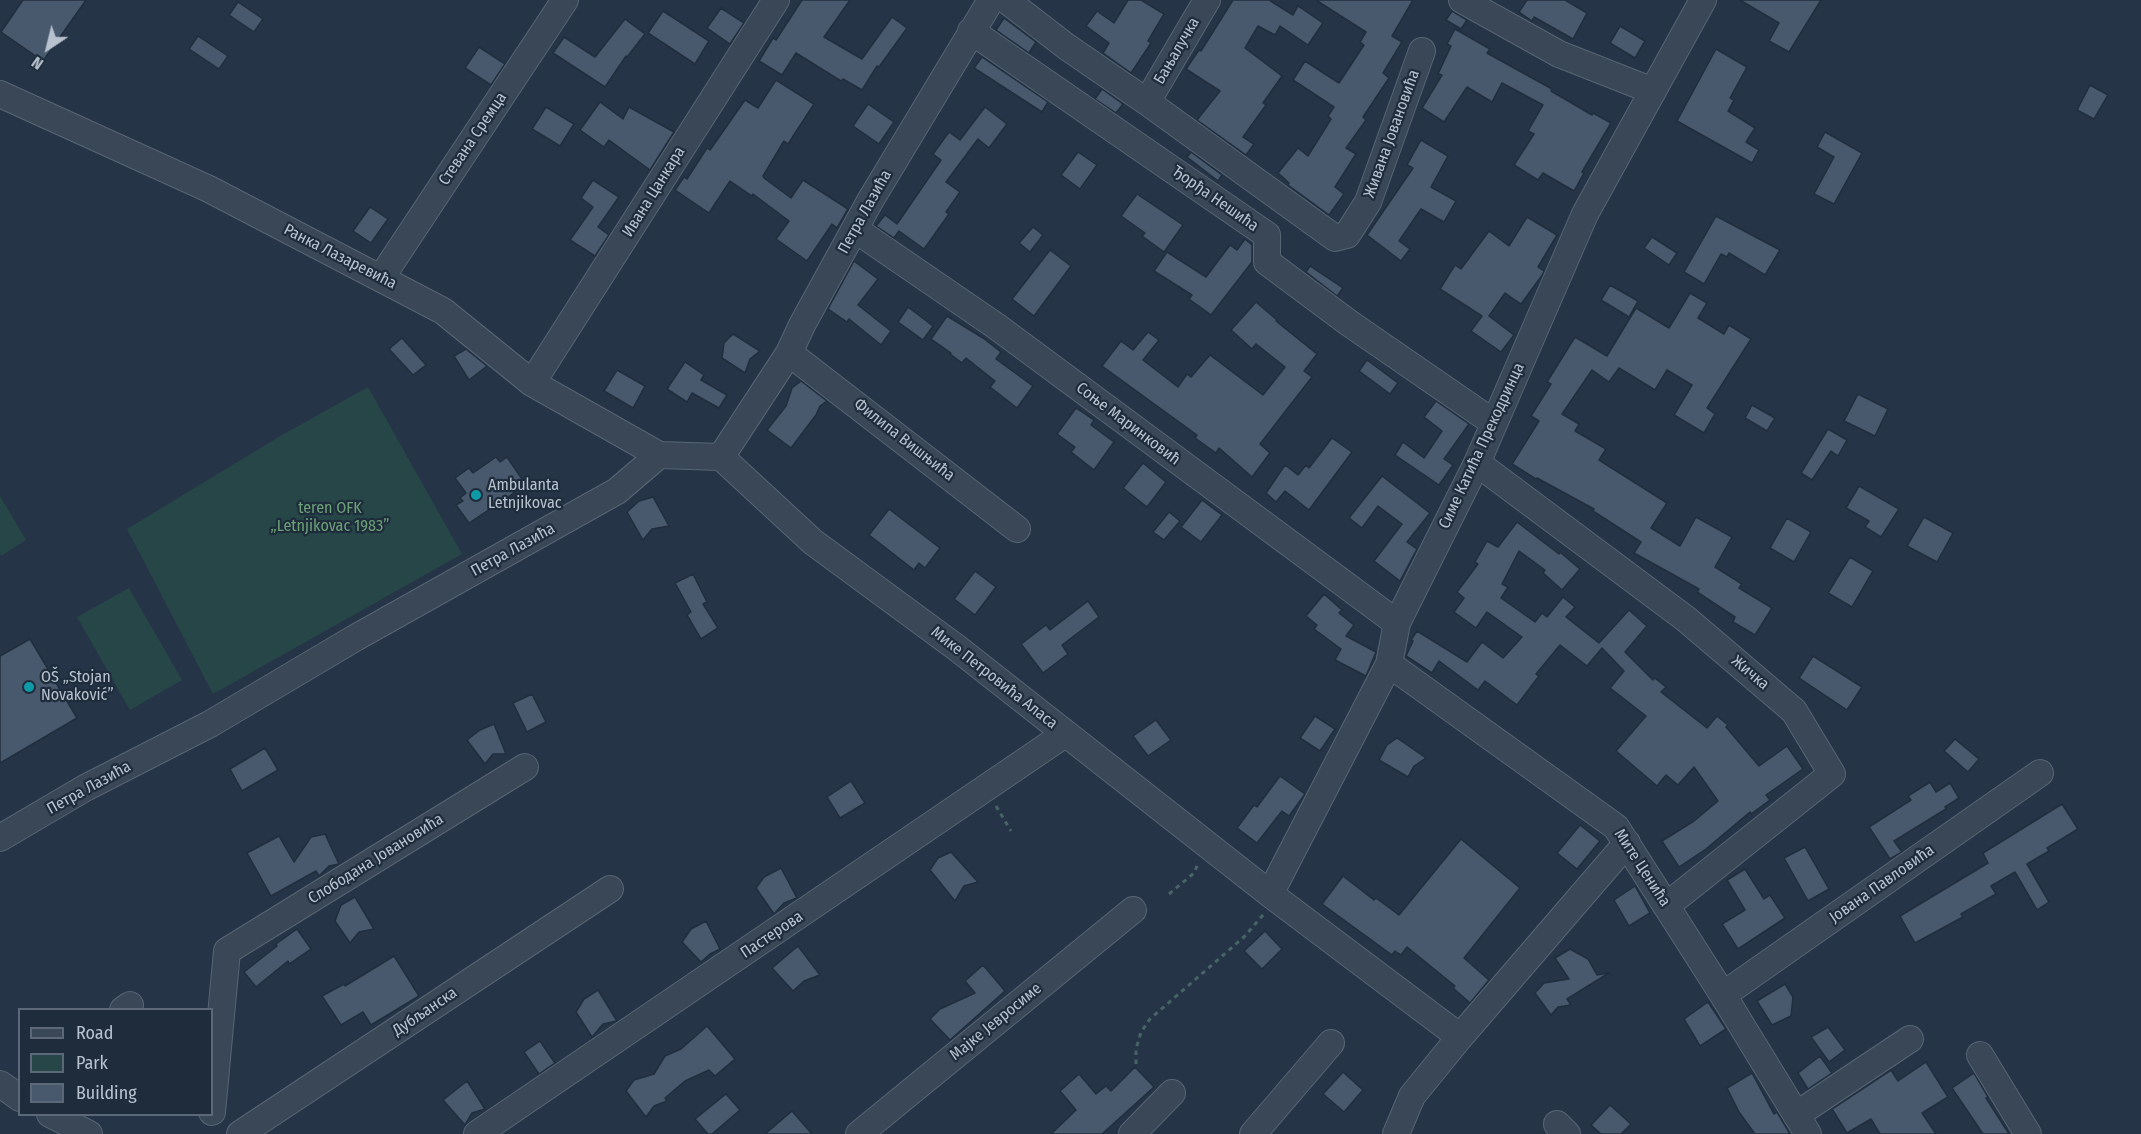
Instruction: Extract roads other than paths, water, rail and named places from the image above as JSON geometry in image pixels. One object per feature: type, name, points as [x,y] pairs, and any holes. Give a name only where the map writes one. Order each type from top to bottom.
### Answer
[{"type":"street","name":"Стевана Сремца","points":[[381,278],[565,0]]},
{"type":"street","name":"Ивана Цанкара","points":[[532,383],[776,0]]},
{"type":"street","name":"Петра Лазића","points":[[721,457],[789,353],[801,325],[856,230],[870,201],[991,0]]},
{"type":"street","points":[[1006,0],[1067,47],[1148,102]]},
{"type":"street","name":"Бањалучка","points":[[1148,102],[1207,0]]},
{"type":"street","points":[[1462,0],[1559,54],[1653,91]]},
{"type":"street","name":"Симе Катића Прекодринца","points":[[1273,897],[1389,664],[1397,623],[1477,463],[1585,214],[1703,0]]},
{"type":"street","name":"Ђорђа Нешића","points":[[971,31],[1267,235],[1267,262],[1349,323],[1494,423]]},
{"type":"street","name":"Живана Јовановића","points":[[1148,102],[1335,238],[1347,235],[1368,202],[1422,51]]},
{"type":"street","name":"Ранка Лазаревића","points":[[0,94],[209,189],[443,311],[532,383],[659,455]]},
{"type":"street","name":"Соње Маринковић","points":[[856,230],[996,326],[1397,623]]},
{"type":"street","name":"Филипа Вишњића","points":[[789,353],[1017,529]]},
{"type":"street","name":"Петра Лазића","points":[[0,838],[85,788],[210,724],[355,638],[617,491],[659,455]]},
{"type":"street","points":[[659,455],[721,457]]},
{"type":"street","name":"Мике Петровића Аласа","points":[[721,457],[813,542],[957,648],[1273,897],[1460,1037]]},
{"type":"street","name":"Жичка","points":[[1477,463],[1686,619],[1794,711],[1832,774],[1666,906]]},
{"type":"street","name":"Мите Ценића","points":[[1389,664],[1616,826],[1802,1125],[1910,1039]]},
{"type":"street","name":"Пастерова","points":[[477,1134],[1065,734]]},
{"type":"street","name":"Слободана Јовановића","points":[[213,1093],[227,951],[525,767]]},
{"type":"street","name":"Јована Павловића","points":[[1723,995],[2040,773]]},
{"type":"street","points":[[1396,1134],[1412,1096],[1627,843]]},
{"type":"street","name":"Дубљанска","points":[[240,1134],[610,889]]},
{"type":"street","name":"Мајке Јевросиме","points":[[860,1134],[1133,910]]},
{"type":"street","points":[[1253,1134],[1331,1042]]},
{"type":"street","points":[[1980,1055],[2028,1134]]},
{"type":"street","points":[[1132,1134],[1172,1093]]},
{"type":"street","points":[[54,1116],[89,1134]]},
{"type":"street","points":[[210,1134],[211,1116]]},
{"type":"place","name":"Ambulanta Letnjikovac","points":[[476,495]]},
{"type":"place","name":"OŠ „Stojan Novaković”","points":[[29,687]]},
{"type":"park label","name":"teren OFK „Letnjikovac 1983”","points":[[330,518]]}]
